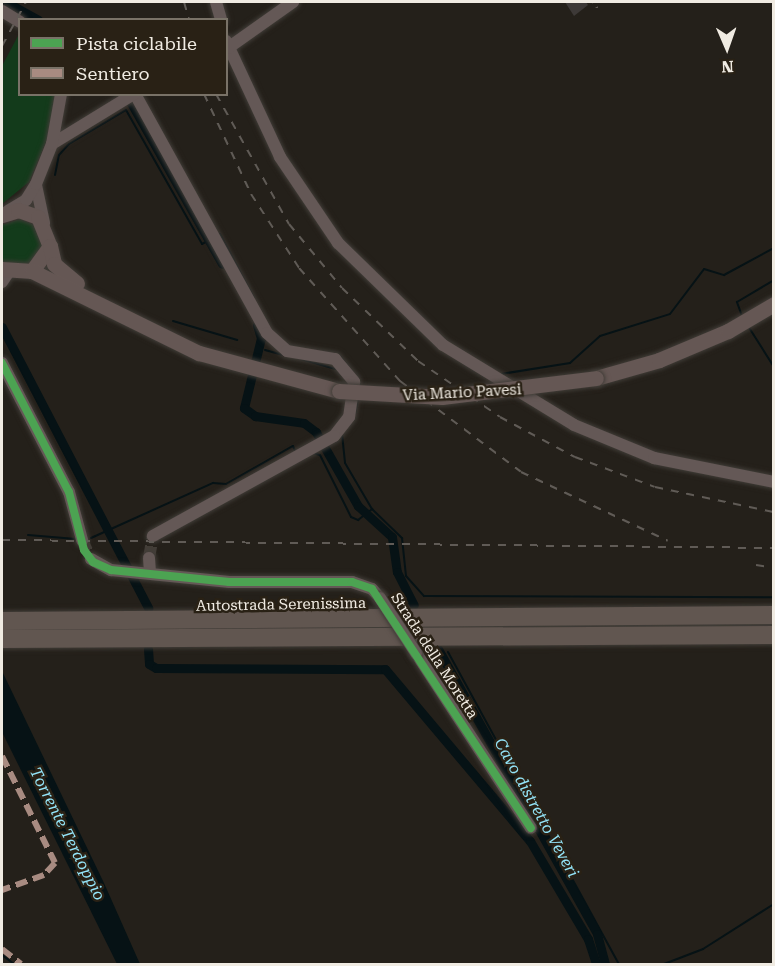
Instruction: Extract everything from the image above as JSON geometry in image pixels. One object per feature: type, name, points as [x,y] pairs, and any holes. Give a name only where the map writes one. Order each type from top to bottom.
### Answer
[{"type":"highway","name":"Autostrada Serenissima","points":[[5,630],[774,615]]},
{"type":"highway","name":"Autostrada Serenissima","points":[[5,630],[774,635]]},
{"type":"main road","points":[[3,213],[29,212],[45,225],[58,268],[113,311]]},
{"type":"main road","points":[[32,271],[50,246]]},
{"type":"main road","points":[[4,275],[32,271],[113,311]]},
{"type":"main road","name":"Via Mario Pavesi","points":[[113,311],[175,343],[251,370],[339,391],[442,397],[597,378],[659,360],[745,321],[774,304]]},
{"type":"street","points":[[216,2],[220,18]]},
{"type":"street","points":[[228,43],[293,2]]},
{"type":"street","points":[[2,11],[18,21]]},
{"type":"street","points":[[228,46],[280,157],[338,243],[443,345],[573,425],[654,458],[740,480],[774,482]]},
{"type":"street","points":[[3,213],[26,200],[36,184],[52,144],[61,96]]},
{"type":"street","points":[[52,144],[131,96],[275,344],[335,359],[351,374],[349,417],[321,442],[153,536]]},
{"type":"street","points":[[36,184],[38,215],[45,225]]},
{"type":"street","points":[[2,363],[69,492],[82,540]]},
{"type":"street","points":[[149,558],[150,573]]},
{"type":"street","name":"Strada della Moretta","points":[[91,559],[129,572],[244,583],[352,582],[372,588],[531,828]]},
{"type":"path","points":[[593,2],[598,9]]},
{"type":"green space","points":[[18,36],[18,96],[56,96],[47,140],[29,182],[2,204],[2,66]]},
{"type":"green space","points":[[20,219],[35,225],[43,246],[30,266],[2,263],[2,225]]},
{"type":"water","name":"Torrente Terdoppio","points":[[2,671],[104,883],[140,964],[117,964],[2,732]]},
{"type":"building","points":[[565,2],[586,2],[588,5],[574,16]]},
{"type":"waterway","points":[[6,2],[34,18]]},
{"type":"waterway","points":[[127,96],[222,264]]},
{"type":"waterway","points":[[55,175],[59,155],[69,144],[126,110],[202,244],[206,242]]},
{"type":"waterway","points":[[220,234],[254,298]]},
{"type":"waterway","name":"Cavo distretto Veveri","points":[[501,374],[570,363],[600,336],[670,314],[704,269],[724,275],[774,248]]},
{"type":"waterway","points":[[742,316],[737,302],[774,280]]},
{"type":"waterway","name":"Cavo distretto Veveri","points":[[173,321],[237,340]]},
{"type":"waterway","points":[[257,325],[261,338],[244,408],[255,416],[304,423],[316,432],[358,506],[392,537],[397,572],[414,605]]},
{"type":"waterway","points":[[748,326],[774,367]]},
{"type":"waterway","points":[[2,327],[148,608]]},
{"type":"waterway","name":"Cavo distretto Veveri","points":[[265,350],[284,355]]},
{"type":"waterway","name":"Cavo distretto Veveri","points":[[340,356],[358,379]]},
{"type":"waterway","name":"Cavo distretto Veveri","points":[[301,359],[336,369]]},
{"type":"waterway","points":[[355,414],[358,399]]},
{"type":"waterway","points":[[342,434],[345,463],[372,509],[402,538],[406,576],[424,596],[774,597]]},
{"type":"waterway","points":[[91,538],[213,483],[226,484],[293,446],[296,453]]},
{"type":"waterway","points":[[313,453],[320,455],[351,517],[358,520],[372,509]]},
{"type":"waterway","points":[[28,535],[76,539]]},
{"type":"waterway","points":[[148,649],[149,664],[156,668],[385,669],[530,841],[588,939],[596,964]]},
{"type":"waterway","points":[[438,649],[597,934],[605,964]]},
{"type":"waterway","name":"Cavo distretto Veveri","points":[[448,652],[619,964]]},
{"type":"waterway","points":[[664,964],[703,949],[774,904]]},
{"type":"waterway","points":[[2,955],[14,964]]},
{"type":"tunnel","points":[[149,558],[153,536]]},
{"type":"tunnel","points":[[82,540],[91,559]]},
{"type":"railway","points":[[2,46],[26,2]]},
{"type":"railway","points":[[184,2],[188,18]]},
{"type":"railway","points":[[205,96],[251,194],[299,268],[400,381],[521,472],[668,541]]},
{"type":"railway","points":[[217,96],[289,224],[342,288],[418,361],[500,417],[575,457],[655,487],[774,512]]},
{"type":"railway","points":[[2,540],[774,548]]},
{"type":"railway","points":[[756,565],[774,568]]},
{"type":"marked path","points":[[2,756],[55,863],[44,875],[2,890]]},
{"type":"marked path","points":[[2,949],[21,964]]},
{"type":"cycle path","points":[[2,363],[69,492],[84,550],[93,562],[111,570],[229,582],[352,582],[372,589],[531,828]]}]
